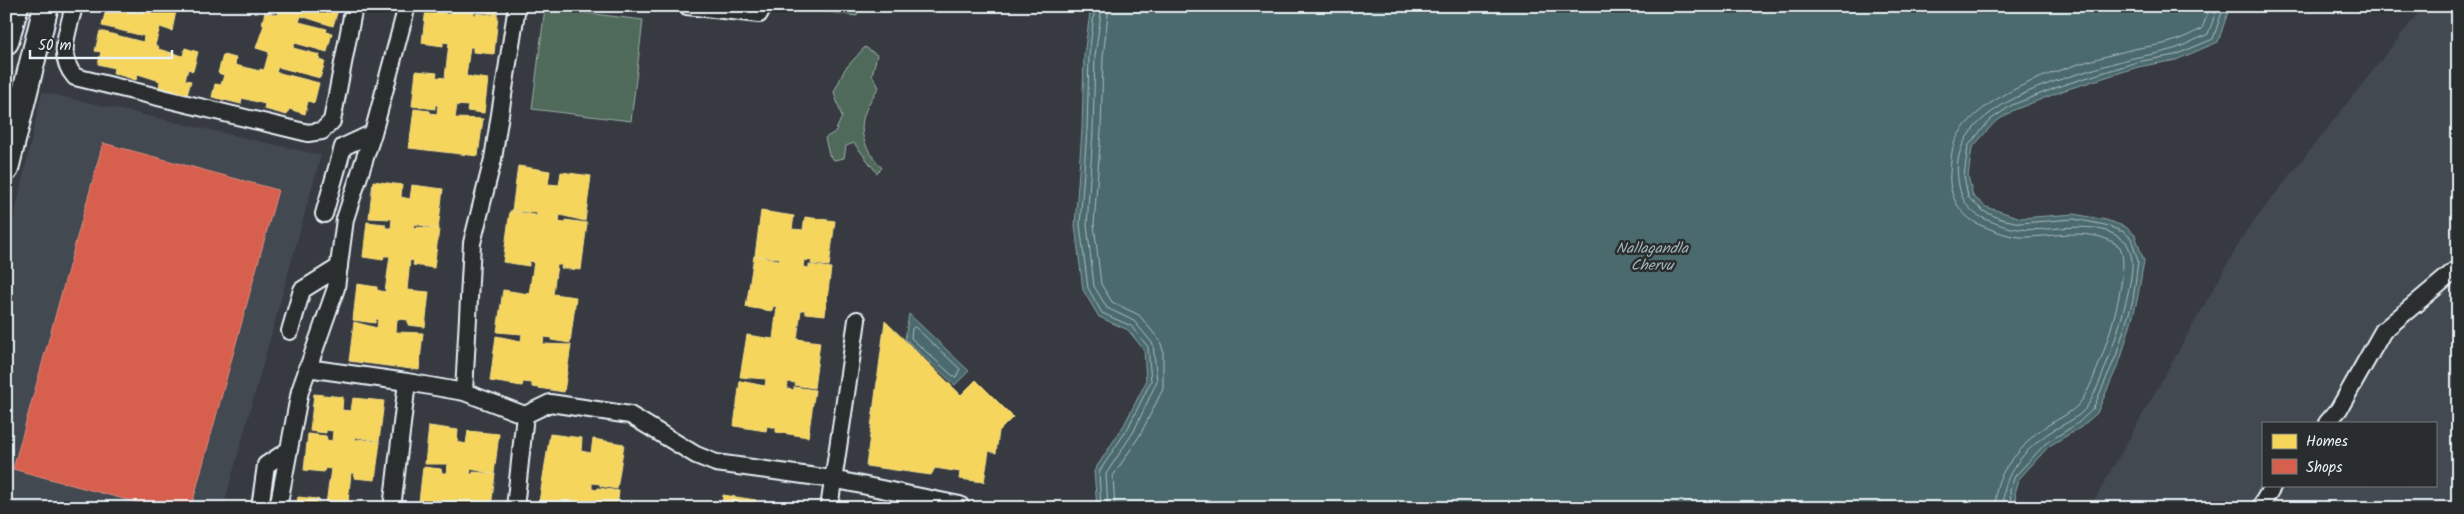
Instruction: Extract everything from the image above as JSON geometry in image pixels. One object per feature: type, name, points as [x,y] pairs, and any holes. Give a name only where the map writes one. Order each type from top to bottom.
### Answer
[{"type":"main road","points":[[6,168],[46,6]]},
{"type":"street","points":[[74,6],[63,54],[67,67],[75,77],[308,133],[322,131],[332,121],[354,6]]},
{"type":"street","points":[[278,508],[300,392],[336,288],[345,219],[373,133],[407,6]]},
{"type":"street","points":[[464,392],[472,243],[492,159],[517,6]]},
{"type":"street","points":[[687,6],[759,14],[763,6]]},
{"type":"street","points":[[324,214],[343,147],[373,133]]},
{"type":"street","points":[[290,331],[302,290],[339,267]]},
{"type":"street","points":[[2328,422],[2339,409],[2383,331],[2458,268]]},
{"type":"street","points":[[828,508],[857,320]]},
{"type":"street","points":[[307,368],[464,392],[525,415],[550,403],[630,415],[696,455],[716,462],[832,479],[960,505],[960,508]]},
{"type":"street","points":[[392,508],[406,382]]},
{"type":"street","points":[[515,508],[525,415]]},
{"type":"street","points":[[260,508],[266,465],[289,450]]},
{"type":"street","points":[[2260,508],[2272,486]]},
{"type":"shaded area","points":[[2424,6],[2458,6],[2458,508],[2090,508],[2246,231]]},
{"type":"shaded area","points":[[42,92],[321,155],[223,508],[6,508],[6,253]]},
{"type":"green space","points":[[783,6],[858,6],[857,16]]},
{"type":"green space","points":[[545,8],[643,20],[631,121],[532,109]]},
{"type":"green space","points":[[865,47],[877,55],[872,75],[879,87],[866,110],[862,129],[867,148],[882,168],[877,173],[854,143],[846,146],[844,158],[834,160],[829,155],[825,138],[835,132],[842,117],[834,92],[845,69]]},
{"type":"water","name":"Nallagandla Chervu","points":[[1091,6],[2230,6],[2218,42],[2176,60],[2138,67],[2065,90],[2014,110],[1994,123],[1972,148],[1968,176],[1973,196],[1986,207],[2021,218],[2074,214],[2106,220],[2126,227],[2135,235],[2144,261],[2137,301],[2121,358],[2097,413],[2080,428],[2049,446],[2019,479],[2015,489],[2016,508],[1097,508],[1094,471],[1124,425],[1146,382],[1144,350],[1128,330],[1099,317],[1083,290],[1075,225],[1082,130],[1084,55]]},
{"type":"water","points":[[909,314],[969,371],[955,385],[905,339]]},
{"type":"building: Homes","points":[[113,6],[140,13],[141,7],[137,6],[177,6],[172,31],[160,27],[155,45],[159,47],[158,49],[183,56],[185,48],[198,52],[193,71],[188,69],[185,80],[191,81],[187,95],[159,87],[160,81],[138,74],[136,80],[113,73],[114,68],[98,64],[101,52],[95,51],[100,31],[143,42],[144,36],[102,26],[106,9],[112,11]]},
{"type":"building: Homes","points":[[281,6],[339,7],[333,26],[301,16],[299,22],[327,29],[326,32],[332,33],[327,52],[295,43],[293,48],[320,55],[319,60],[325,62],[320,78],[278,67],[276,72],[319,83],[314,103],[308,101],[305,114],[289,109],[287,115],[264,109],[265,104],[242,98],[241,104],[212,97],[215,84],[221,85],[224,75],[218,73],[223,55],[236,58],[235,65],[260,71],[260,69],[264,70],[269,52],[256,48],[264,25],[262,24],[265,12],[278,15]]},
{"type":"building: Homes","points":[[451,6],[498,6],[497,15],[474,10],[474,15],[477,13],[498,16],[494,54],[473,52],[473,47],[470,47],[466,76],[488,79],[484,113],[467,111],[468,106],[457,105],[455,118],[483,119],[478,156],[409,148],[414,109],[437,114],[438,105],[435,105],[435,109],[412,106],[416,71],[437,73],[436,77],[445,78],[449,43],[443,42],[443,46],[422,43],[426,8],[445,11],[445,14],[450,14]]},
{"type":"building: Homes","points":[[518,166],[550,171],[548,184],[559,185],[561,172],[591,176],[585,221],[560,215],[559,222],[565,223],[565,220],[587,223],[581,270],[561,268],[562,265],[557,265],[553,294],[576,297],[570,343],[544,337],[543,344],[571,345],[564,392],[532,387],[532,383],[523,382],[522,386],[490,381],[496,336],[521,341],[522,334],[497,332],[503,290],[529,294],[534,262],[529,261],[529,266],[503,262],[510,211],[535,215],[536,218],[537,213],[512,211]]},
{"type":"building: Homes","points":[[373,181],[402,185],[401,197],[410,199],[412,185],[443,189],[434,268],[413,265],[414,261],[410,260],[407,290],[429,292],[425,327],[408,325],[408,320],[397,319],[396,332],[423,333],[419,370],[349,361],[354,322],[377,328],[378,319],[376,319],[375,323],[353,320],[357,284],[377,287],[377,290],[385,292],[390,256],[384,256],[383,260],[363,257],[367,222],[385,224],[386,228],[391,228],[392,219],[369,218]],"holes":[[[415,224],[437,229],[417,227],[417,229],[414,229]]]},
{"type":"building: Homes","points":[[761,211],[794,216],[792,229],[803,230],[805,217],[835,221],[829,266],[811,264],[812,261],[804,260],[803,267],[809,268],[809,265],[831,268],[825,315],[805,313],[805,310],[801,310],[797,339],[820,342],[814,388],[788,382],[787,389],[794,390],[794,387],[815,390],[808,437],[776,432],[776,428],[767,426],[766,431],[734,426],[740,381],[765,386],[766,379],[740,377],[747,335],[773,339],[777,307],[773,306],[772,311],[746,307],[754,256],[779,260],[780,263],[780,258],[755,256]]},
{"type":"building: Homes","points":[[885,321],[961,395],[976,380],[1013,417],[999,431],[996,453],[989,451],[984,482],[959,479],[960,472],[935,468],[931,475],[866,466]]},
{"type":"building: Homes","points":[[314,394],[343,397],[342,410],[351,411],[353,398],[384,401],[379,441],[356,437],[355,441],[358,439],[380,442],[375,480],[354,478],[355,473],[351,473],[348,502],[370,505],[370,508],[296,508],[298,497],[318,499],[318,503],[326,504],[331,469],[325,468],[324,472],[304,470],[308,434],[326,436],[327,440],[332,441],[333,431],[326,430],[326,433],[310,431]]},
{"type":"building: Homes","points":[[429,426],[458,430],[457,442],[466,444],[468,431],[499,434],[491,508],[466,506],[466,508],[445,508],[446,502],[440,501],[439,505],[419,502],[423,467],[441,469],[442,473],[447,473],[448,464],[425,464]],"holes":[[[471,469],[493,474],[473,472],[473,474],[470,474]]]},
{"type":"building: Homes","points":[[550,434],[582,438],[581,451],[591,453],[593,439],[624,444],[617,489],[592,483],[592,489],[619,491],[617,508],[538,508]]},
{"type":"building: Homes","points":[[723,495],[756,500],[755,508],[722,508]]},
{"type":"building: Homes","points":[[766,501],[797,505],[797,508],[765,508]]},
{"type":"building: Shops","points":[[103,143],[278,190],[191,508],[157,508],[13,469]]}]
